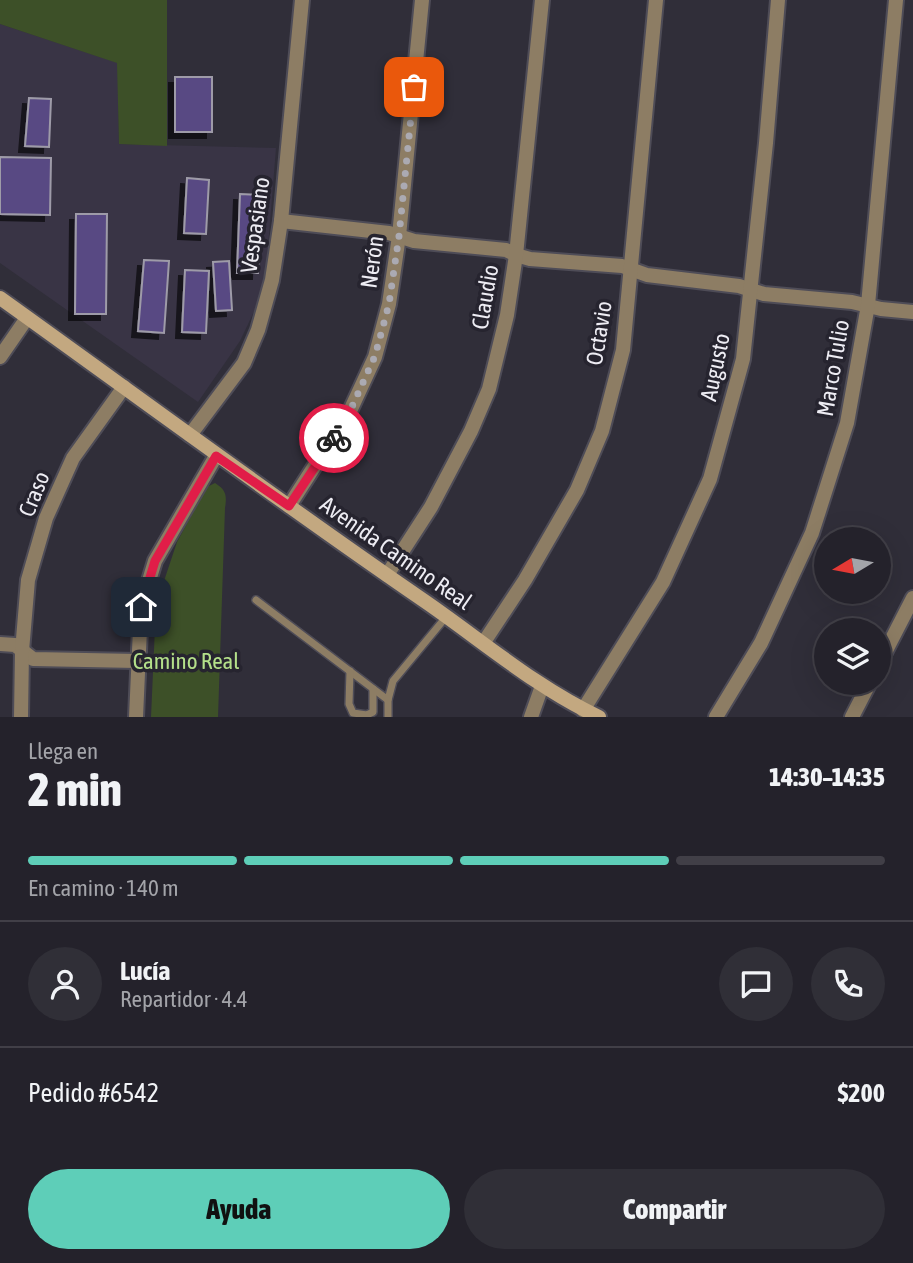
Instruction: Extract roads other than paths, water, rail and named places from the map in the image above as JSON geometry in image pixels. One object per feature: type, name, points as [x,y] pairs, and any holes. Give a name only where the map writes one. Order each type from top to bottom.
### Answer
[{"type":"street","name":"Vespasiano","points":[[190,435],[244,363],[258,330],[272,280],[281,220],[302,0]]},
{"type":"street","name":"Nerón","points":[[289,506],[350,411],[375,356],[389,304],[399,236],[422,0]]},
{"type":"street","name":"Claudio","points":[[387,575],[431,507],[471,431],[489,389],[516,255],[542,0]]},
{"type":"street","name":"Octavio","points":[[484,642],[525,580],[570,501],[602,431],[623,350],[656,0]]},
{"type":"street","name":"Augusto","points":[[583,709],[663,582],[710,479],[743,359],[778,0]]},
{"type":"street","name":"Marco Tulio","points":[[716,717],[761,643],[812,533],[847,423],[868,305],[897,0]]},
{"type":"street","points":[[281,220],[388,233],[414,241],[506,250],[516,255],[622,266],[647,275],[751,289],[764,294],[913,312]]},
{"type":"street","name":"Avenida Camino Real","points":[[0,298],[216,456],[484,642],[542,686],[598,717]]},
{"type":"street","points":[[0,357],[27,318]]},
{"type":"street","name":"Craso","points":[[21,717],[22,651],[28,580],[46,518],[73,458],[124,387]]},
{"type":"street","points":[[136,717],[141,607],[155,561],[216,456]]},
{"type":"street","points":[[891,641],[913,598]]},
{"type":"street","points":[[0,644],[15,645],[33,659],[137,661]]},
{"type":"street","points":[[531,717],[542,686]]},
{"type":"street","points":[[852,717],[863,695]]},
{"type":"lane","points":[[256,600],[388,700]]},
{"type":"lane","points":[[388,717],[388,700],[393,681],[447,616]]},
{"type":"lane","points":[[350,671],[349,704],[353,713],[367,715],[373,712],[373,689]]},
{"type":"park label","name":"Camino Real","points":[[186,661]]}]
